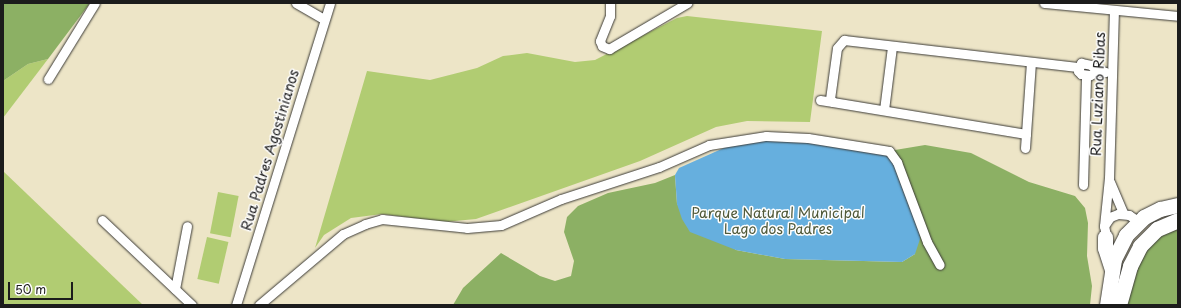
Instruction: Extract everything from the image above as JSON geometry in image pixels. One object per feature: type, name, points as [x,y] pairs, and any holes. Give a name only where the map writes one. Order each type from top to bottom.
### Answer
[{"type":"main road","points":[[1107,305],[1116,251],[1138,221],[1154,211],[1178,206]]},
{"type":"main road","points":[[1119,305],[1136,253],[1145,240],[1157,229],[1178,220]]},
{"type":"main road","points":[[1138,221],[1145,240]]},
{"type":"main road","points":[[1105,232],[1105,248],[1112,269]]},
{"type":"main road","points":[[1116,251],[1136,253]]},
{"type":"street","points":[[48,79],[95,3]]},
{"type":"street","points":[[296,3],[324,18]]},
{"type":"street","name":"Rua Padres Agostinianos","points":[[236,305],[299,110],[324,18],[330,3]]},
{"type":"street","points":[[610,3],[610,16],[600,42],[602,46],[609,49],[687,3]]},
{"type":"street","points":[[1044,3],[1114,11],[1178,16]]},
{"type":"street","name":"Rua Luziano Ribas","points":[[1105,232],[1109,178],[1109,73],[1114,11]]},
{"type":"street","points":[[832,102],[831,90],[837,48],[841,42],[1079,67]]},
{"type":"street","points":[[884,110],[892,47]]},
{"type":"street","points":[[1025,148],[1031,62]]},
{"type":"street","points":[[1079,67],[1081,63],[1091,65],[1095,69],[1109,73]]},
{"type":"street","points":[[1079,67],[1079,72],[1086,75],[1096,72],[1109,73]]},
{"type":"street","points":[[1082,185],[1086,75]]},
{"type":"street","points":[[820,100],[1026,134]]},
{"type":"street","points":[[259,305],[343,234],[365,224],[382,219],[467,228],[500,225],[561,199],[659,167],[709,145],[766,136],[808,138],[889,151],[897,162],[924,236],[940,265]]},
{"type":"street","name":"Rua Luziano Ribas","points":[[1109,178],[1123,213]]},
{"type":"street","points":[[1116,251],[1105,232],[1110,217],[1123,213],[1138,221]]},
{"type":"street","points":[[102,220],[192,305]]},
{"type":"street","points":[[175,289],[187,226]]},
{"type":"green space","points":[[3,3],[90,3],[48,59],[28,64],[3,81]]},
{"type":"green space","points":[[687,16],[822,31],[810,122],[747,121],[716,127],[640,161],[476,219],[444,222],[382,214],[351,218],[324,235],[315,248],[367,71],[430,80],[477,68],[503,56],[527,53],[575,62],[595,60],[677,18]]},
{"type":"green space","points":[[48,59],[3,118],[3,81],[28,64]]},
{"type":"green space","name":"Parque Natural Municipal Lago dos Padres","points":[[925,145],[971,153],[1029,182],[1075,196],[1085,208],[1088,223],[1087,256],[1092,286],[1090,305],[453,305],[463,288],[501,253],[540,276],[555,281],[571,276],[574,261],[564,232],[567,217],[578,206],[608,193],[655,183],[675,175],[677,204],[736,250],[785,259],[902,262],[915,254],[889,151]]},
{"type":"green space","points":[[3,171],[143,305],[3,305]]},
{"type":"green space","points":[[218,192],[239,196],[231,237],[210,233]]},
{"type":"green space","points":[[1178,228],[1178,305],[1125,305],[1133,275],[1147,247],[1158,236]]},
{"type":"green space","points":[[207,237],[228,242],[219,284],[197,279]]},
{"type":"water","points":[[767,137],[889,151],[919,223],[920,239],[915,254],[902,262],[785,259],[736,250],[690,232],[682,219],[677,204],[675,175],[679,168],[735,143]]}]
